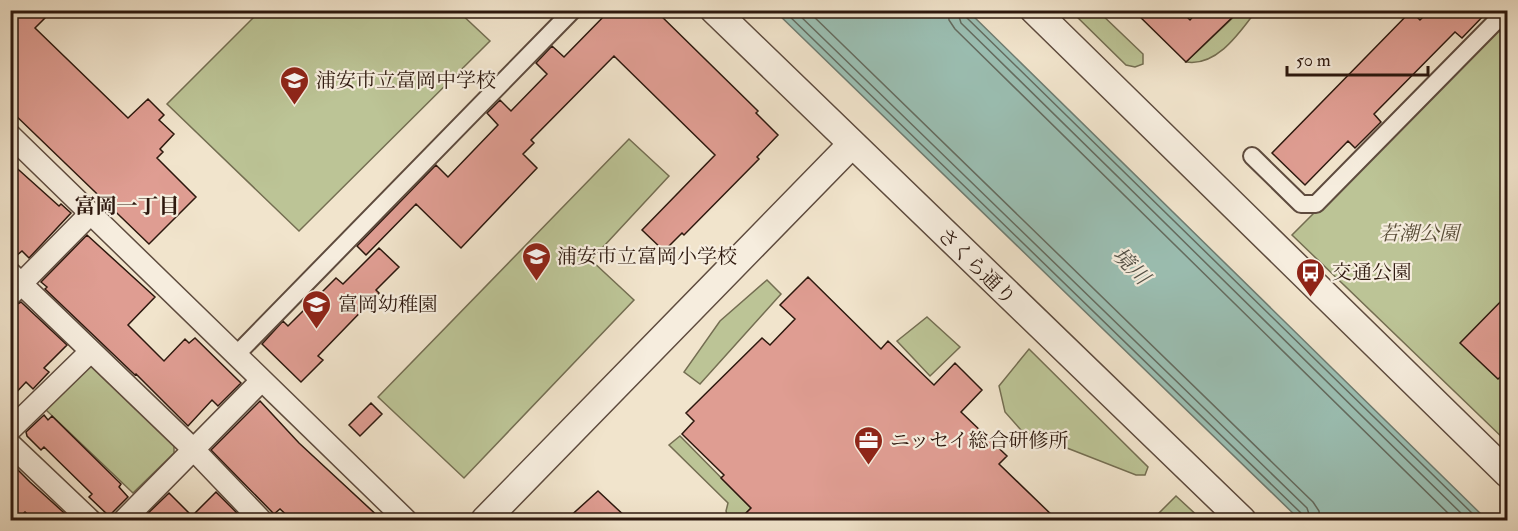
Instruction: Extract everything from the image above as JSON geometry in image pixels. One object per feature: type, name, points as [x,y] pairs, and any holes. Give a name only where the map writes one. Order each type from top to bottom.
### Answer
[{"type":"street","points":[[236,355],[573,10]]},
{"type":"street","name":"さくら通り","points":[[714,10],[851,145],[1242,520]]},
{"type":"street","points":[[1034,10],[1508,474]]},
{"type":"street","points":[[1252,156],[1301,204],[1311,206],[1316,204],[1507,10]]},
{"type":"street","points":[[10,135],[406,520]]},
{"type":"street","points":[[484,520],[851,145]]},
{"type":"street","points":[[90,214],[14,284],[91,351],[194,450],[258,520]]},
{"type":"street","points":[[10,430],[91,351]]},
{"type":"street","points":[[124,520],[261,381]]},
{"type":"street","points":[[10,444],[90,520]]},
{"type":"green space","points":[[260,11],[458,11],[490,41],[299,231],[167,104]]},
{"type":"green space","points":[[1071,11],[1098,11],[1143,54],[1143,64],[1135,67],[1126,65]]},
{"type":"green space","points":[[1240,11],[1256,11],[1227,46],[1208,59],[1186,62]]},
{"type":"green space","name":"若潮公園","points":[[1507,20],[1507,442],[1292,235]]},
{"type":"green space","points":[[629,139],[669,176],[591,260],[634,300],[464,478],[378,397]]},
{"type":"green space","points":[[767,280],[781,294],[700,384],[684,372],[720,321]]},
{"type":"green space","points":[[927,317],[960,347],[930,376],[897,341]]},
{"type":"green space","points":[[1029,349],[1148,467],[1145,475],[1136,475],[1021,430],[1005,412],[999,386]]},
{"type":"green space","points":[[85,367],[94,367],[174,446],[174,453],[133,493],[45,409]]},
{"type":"green space","points":[[680,436],[751,508],[739,520],[729,520],[726,511],[728,503],[669,445]]},
{"type":"green space","points":[[1176,496],[1202,520],[1152,520]]},
{"type":"water","name":"境川","points":[[775,11],[968,11],[1487,520],[1300,520]]},
{"type":"building","points":[[10,10],[53,10],[35,28],[128,118],[148,99],[164,115],[159,120],[174,134],[160,149],[163,152],[157,158],[196,197],[149,244],[10,110]]},
{"type":"building","points":[[610,10],[655,10],[758,111],[756,113],[778,135],[757,157],[759,159],[684,235],[682,233],[664,251],[642,230],[715,155],[614,56],[531,140],[534,143],[523,154],[537,168],[461,248],[416,204],[366,255],[357,246],[436,165],[448,177],[498,125],[487,113],[500,100],[511,111],[547,74],[536,63],[552,46],[564,57]]},
{"type":"building","points":[[1133,10],[1180,10],[1190,20],[1199,10],[1240,10],[1186,62]]},
{"type":"building","points":[[1430,10],[1489,10],[1462,38],[1455,32],[1374,114],[1381,122],[1355,148],[1348,141],[1305,185],[1272,153],[1411,11],[1420,20]]},
{"type":"building","points":[[10,162],[59,206],[61,204],[71,213],[29,258],[22,251],[10,261]]},
{"type":"building","points":[[87,235],[155,297],[128,325],[164,361],[185,339],[189,343],[195,338],[241,383],[218,406],[212,400],[188,426],[45,289],[47,287],[41,282]]},
{"type":"building","points":[[379,248],[399,267],[376,290],[379,293],[318,356],[323,360],[301,382],[262,344],[283,321],[288,326],[336,278],[343,284]]},
{"type":"building","points":[[808,277],[881,349],[888,341],[934,385],[955,363],[982,390],[961,412],[1007,456],[999,464],[1057,520],[739,520],[751,508],[721,478],[724,475],[682,434],[694,421],[686,413],[762,338],[770,345],[795,319],[780,305]]},
{"type":"building","points":[[1508,294],[1508,370],[1498,379],[1460,343]]},
{"type":"building","points":[[21,302],[67,345],[44,368],[49,372],[33,389],[26,382],[10,399],[10,308]]},
{"type":"building","points":[[260,401],[299,443],[382,520],[292,520],[280,509],[274,514],[211,450]]},
{"type":"building","points":[[371,403],[382,414],[360,436],[349,425]]},
{"type":"building","points":[[44,415],[48,420],[52,416],[121,484],[119,487],[128,497],[109,516],[89,497],[92,494],[44,447],[41,450],[27,436],[26,432]]},
{"type":"building","points":[[10,462],[72,520],[34,520],[25,512],[16,520],[10,520]]},
{"type":"building","points":[[598,491],[629,520],[566,520]]},
{"type":"building","points":[[216,492],[238,514],[232,520],[141,520],[169,493],[192,516]]},
{"type":"place","name":"浦安市立富岡中学校","points":[[295,106]]},
{"type":"place","name":"浦安市立富岡小学校","points":[[536,282]]},
{"type":"place","name":"交通公園","points":[[1311,298]]},
{"type":"place","name":"富岡幼稚園","points":[[317,330]]},
{"type":"place","name":"ニッセイ総合研修所","points":[[869,466]]},
{"type":"district","name":"富岡一丁目","points":[[127,206]]}]
